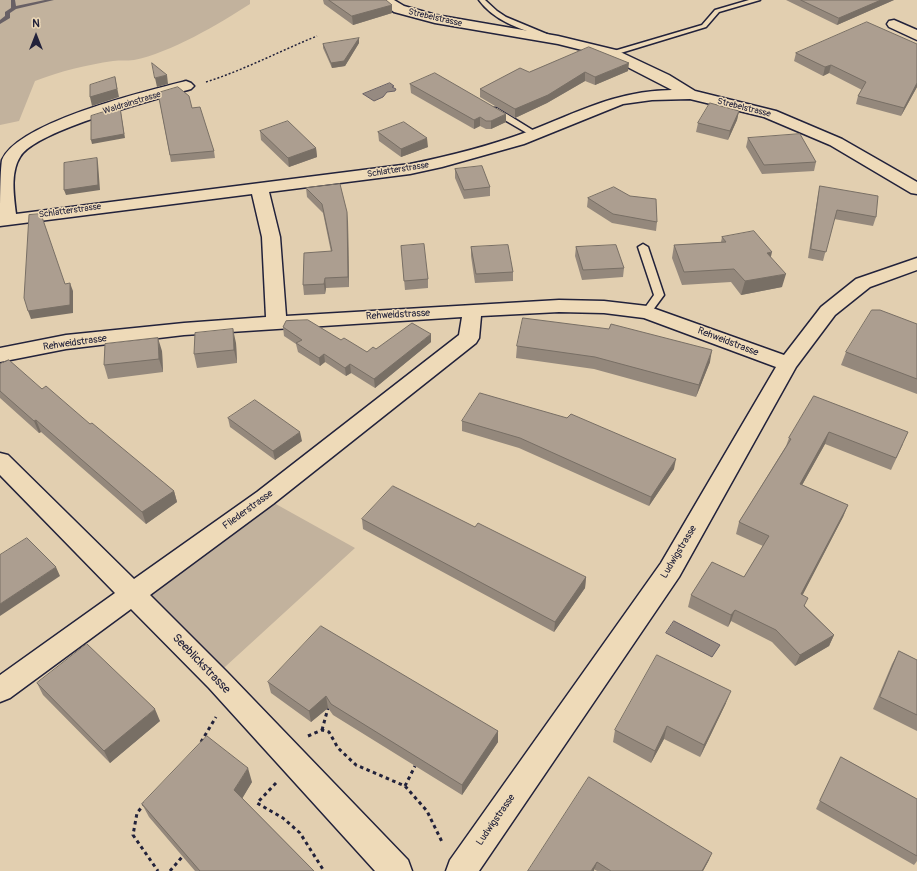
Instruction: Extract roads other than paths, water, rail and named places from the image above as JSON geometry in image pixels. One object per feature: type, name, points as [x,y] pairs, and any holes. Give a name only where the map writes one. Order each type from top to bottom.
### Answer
[{"type":"street","name":"Strebelstrasse","points":[[385,0],[399,9],[435,19],[558,40],[611,53],[664,78],[690,94],[776,116],[836,142],[917,189]]},
{"type":"street","points":[[894,24],[917,36]]},
{"type":"street","name":"Waldrainstrasse","points":[[4,220],[5,189],[8,168],[14,151],[29,139],[65,123],[186,86]]},
{"type":"street","name":"Schlatterstrasse","points":[[4,220],[410,169],[487,151],[535,134],[595,109],[630,98],[663,94],[690,94]]},
{"type":"street","points":[[258,188],[263,200],[272,250],[276,322]]},
{"type":"street","name":"Ludwigstrasse","points":[[461,871],[670,570],[788,364],[828,311],[863,283],[917,264]]},
{"type":"street","name":"Rehweidstrasse","points":[[0,355],[66,342],[184,329],[276,322],[559,306],[604,307],[647,312],[788,364]]},
{"type":"street","name":"Fliederstrasse","points":[[0,690],[265,498],[469,338],[472,312]]},
{"type":"street","name":"Seeblickstrasse","points":[[0,460],[218,680],[384,860],[397,871]]},
{"type":"lane","name":"Strebelstrasse","points":[[482,0],[485,5],[497,14],[520,26],[558,40]]},
{"type":"lane","name":"Strebelstrasse","points":[[611,53],[704,26],[717,11],[756,0]]},
{"type":"lane","points":[[489,108],[535,134]]},
{"type":"lane","points":[[643,247],[659,295],[647,312]]},
{"type":"waterway","points":[[13,0],[14,8]]},
{"type":"waterway","points":[[14,8],[52,0]]},
{"type":"waterway","points":[[0,22],[8,17],[7,13],[14,8]]}]
